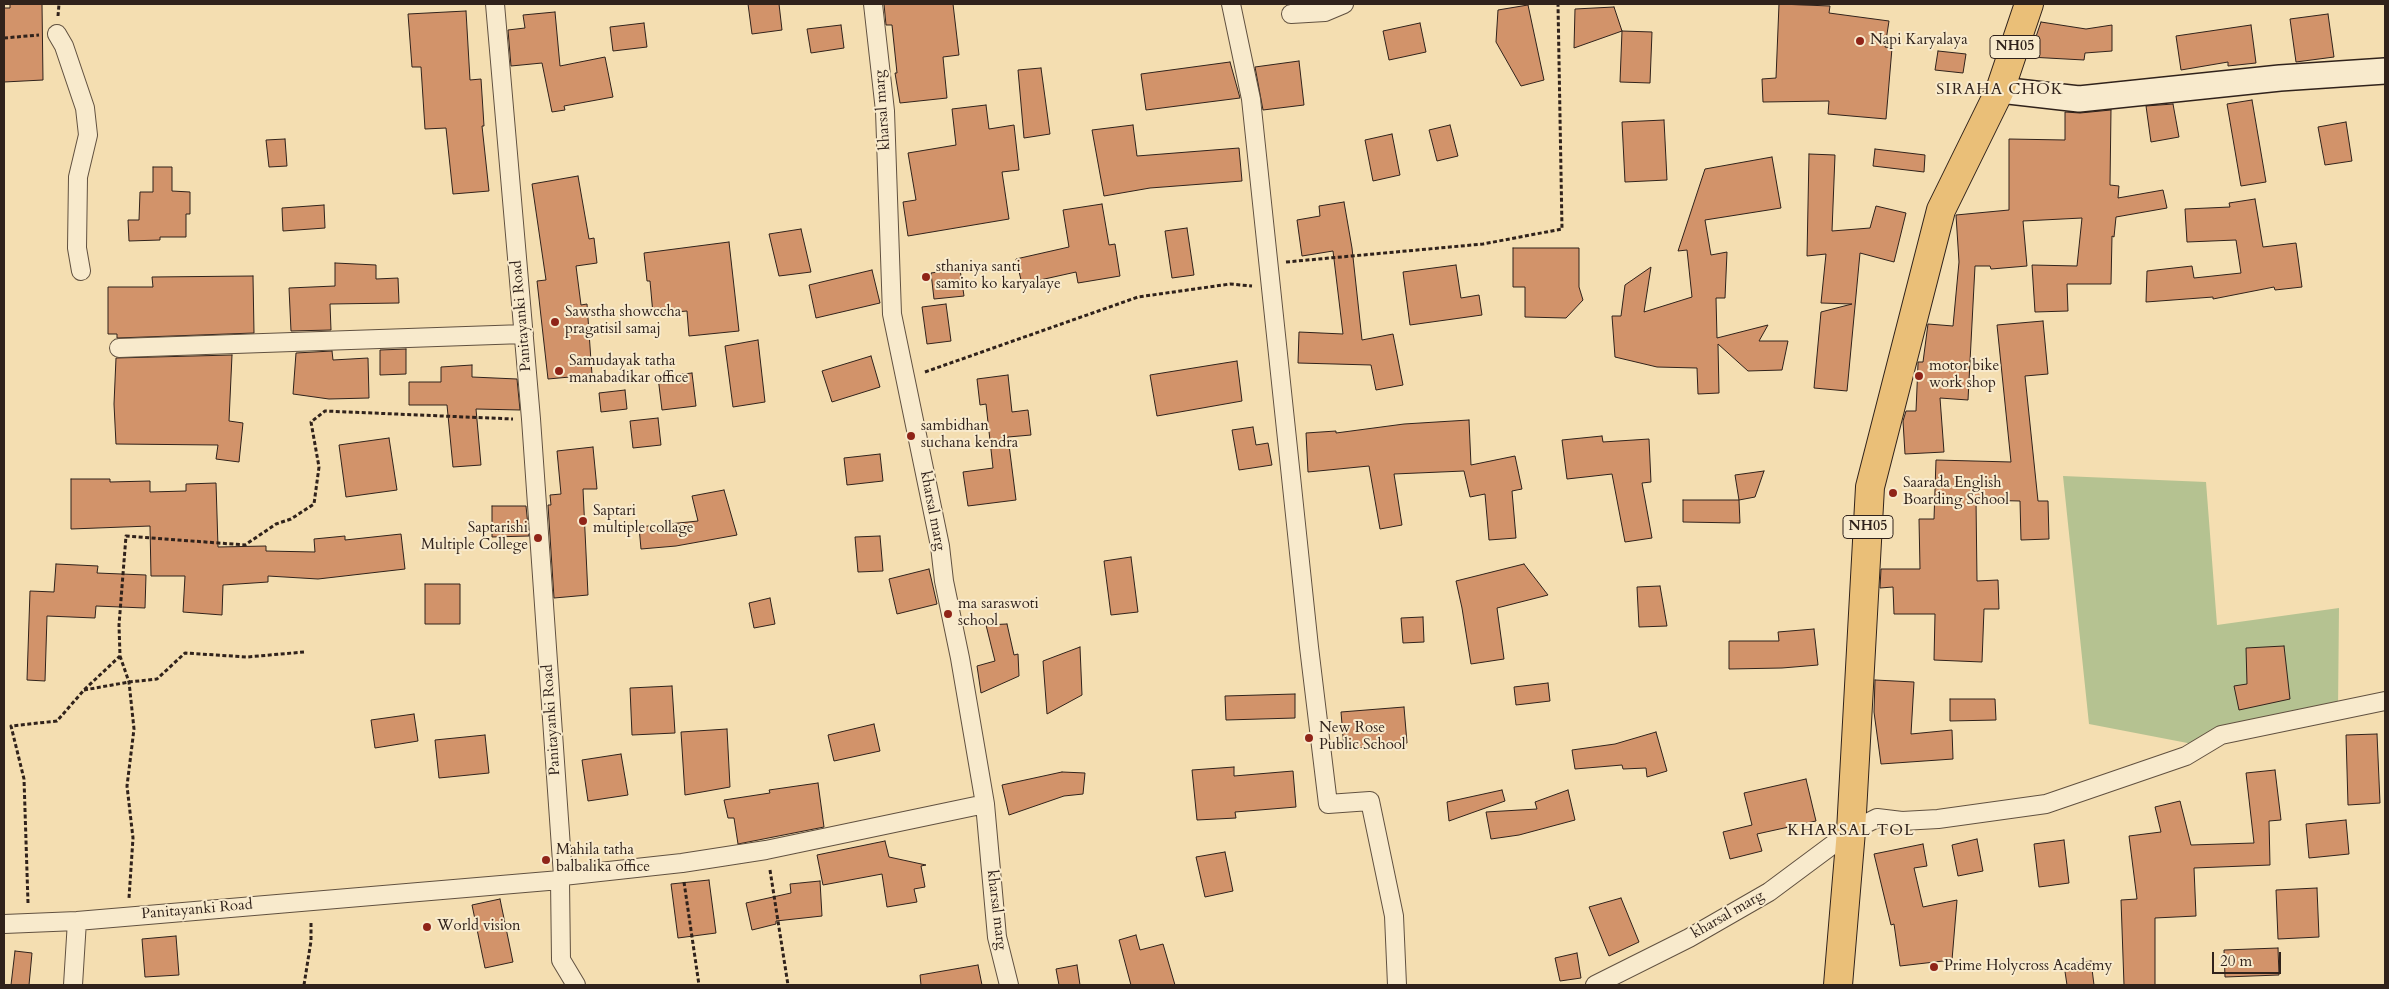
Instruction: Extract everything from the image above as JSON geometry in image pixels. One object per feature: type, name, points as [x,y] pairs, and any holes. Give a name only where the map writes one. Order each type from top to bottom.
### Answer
[{"type":"main road","name":"NH05","points":[[1838,985],[1851,831],[1870,487],[1941,210],[2000,90],[2029,4]]},
{"type":"main road","points":[[2000,90],[2079,99],[2280,78],[2385,71]]},
{"type":"street","name":"Panitayanki Road","points":[[4,924],[310,901],[561,878],[531,419],[495,4]]},
{"type":"street","name":"kharsal marg","points":[[873,4],[885,111],[892,314],[940,546],[944,581],[960,658],[985,804],[997,937],[1009,985]]},
{"type":"street","points":[[1231,4],[1251,99],[1309,647],[1328,804],[1370,801],[1394,916],[1397,985]]},
{"type":"street","points":[[1291,14],[1325,12],[1344,4]]},
{"type":"street","points":[[57,34],[64,46],[85,108],[88,135],[78,177],[77,248],[81,271]]},
{"type":"street","points":[[119,348],[524,334]]},
{"type":"street","name":"kharsal marg","points":[[1595,985],[1689,938],[1770,892],[1851,831],[1876,818],[1902,821],[1938,819],[2046,804],[2186,756],[2221,735],[2385,701]]},
{"type":"street","points":[[576,985],[561,960],[561,878],[682,863],[766,850],[985,804]]},
{"type":"street","points":[[73,985],[77,920]]},
{"type":"path","points":[[1268,264],[1483,244],[1562,229],[1558,4]]},
{"type":"path","points":[[905,378],[936,369],[1138,297],[1230,284],[1271,287]]},
{"type":"path","points":[[128,916],[133,838],[127,786],[134,729],[129,682],[120,656],[118,625],[126,536],[245,545],[276,524],[292,519],[314,504],[319,467],[311,422],[325,411],[531,419]]},
{"type":"path","points":[[84,690],[129,682],[157,680],[185,653],[247,657],[304,652]]},
{"type":"path","points":[[29,923],[24,779],[11,726],[57,721],[84,690],[120,656]]},
{"type":"path","points":[[766,850],[788,985]]},
{"type":"path","points":[[682,863],[699,985]]},
{"type":"path","points":[[304,985],[311,942],[310,901]]},
{"type":"green space","points":[[2063,476],[2206,482],[2217,625],[2339,608],[2338,710],[2203,746],[2089,724]]},
{"type":"building","points":[[10,4],[42,4],[43,80],[4,82],[4,8],[10,8]]},
{"type":"building","points":[[748,4],[779,4],[782,30],[752,34]]},
{"type":"building","points":[[884,4],[953,4],[959,55],[943,57],[947,98],[900,103],[895,73],[897,73],[892,25],[886,25]]},
{"type":"building","points":[[1779,4],[1830,6],[1829,13],[1889,21],[1885,47],[1892,48],[1886,119],[1828,114],[1829,101],[1763,102],[1762,79],[1776,78]]},
{"type":"building","points":[[1528,5],[1544,80],[1521,86],[1496,42],[1498,10]]},
{"type":"building","points":[[1614,7],[1622,31],[1574,48],[1575,9]]},
{"type":"building","points":[[466,11],[470,80],[481,79],[484,126],[482,126],[489,191],[453,194],[446,128],[425,129],[421,67],[412,67],[408,14]]},
{"type":"building","points":[[555,12],[560,66],[605,57],[613,97],[564,106],[565,110],[552,112],[542,63],[511,66],[508,30],[525,28],[523,15]]},
{"type":"building","points":[[2328,14],[2334,57],[2296,62],[2290,19]]},
{"type":"building","points":[[2041,22],[2086,29],[2112,25],[2112,51],[2085,53],[2084,60],[2029,57]]},
{"type":"building","points":[[644,23],[647,47],[613,51],[610,27]]},
{"type":"building","points":[[1420,23],[1426,52],[1389,60],[1383,31]]},
{"type":"building","points":[[841,25],[844,48],[811,53],[807,29]]},
{"type":"building","points":[[2251,25],[2256,63],[2228,66],[2228,62],[2181,70],[2176,36]]},
{"type":"building","points":[[1622,31],[1652,32],[1650,83],[1620,82]]},
{"type":"building","points":[[1938,51],[1966,54],[1963,73],[1935,70]]},
{"type":"building","points":[[1299,61],[1304,105],[1263,110],[1255,67]]},
{"type":"building","points":[[1230,62],[1240,98],[1146,110],[1141,74]]},
{"type":"building","points":[[1041,68],[1050,134],[1024,138],[1018,70]]},
{"type":"building","points":[[2252,100],[2266,182],[2241,186],[2227,104]]},
{"type":"building","points":[[2173,104],[2179,137],[2151,142],[2146,106]]},
{"type":"building","points":[[986,105],[989,129],[1014,125],[1019,170],[1002,172],[1009,219],[908,236],[903,202],[916,200],[908,153],[956,145],[952,109]]},
{"type":"building","points":[[2111,110],[2110,185],[2119,186],[2118,198],[2163,190],[2167,208],[2116,217],[2114,237],[2112,236],[2111,284],[2067,284],[2068,311],[2035,312],[2032,265],[2077,266],[2082,218],[2023,221],[2027,266],[1991,269],[1990,266],[1975,266],[1968,400],[1940,398],[1944,452],[1905,454],[1903,421],[1906,411],[1916,411],[1918,362],[1923,362],[1928,324],[1953,326],[1959,262],[1956,215],[2009,210],[2009,139],[2065,140],[2065,112],[2080,113]]},
{"type":"building","points":[[1664,120],[1667,180],[1625,182],[1622,122]]},
{"type":"building","points":[[2346,122],[2352,161],[2325,165],[2318,127]]},
{"type":"building","points":[[1133,125],[1137,156],[1239,148],[1242,181],[1150,188],[1104,196],[1092,130]]},
{"type":"building","points":[[1450,125],[1458,156],[1437,161],[1429,130]]},
{"type":"building","points":[[1392,134],[1400,175],[1373,181],[1365,140]]},
{"type":"building","points":[[285,139],[287,166],[269,167],[266,140]]},
{"type":"building","points":[[1875,149],[1925,155],[1924,172],[1873,166]]},
{"type":"building","points":[[1809,154],[1835,155],[1832,231],[1870,228],[1876,206],[1906,213],[1894,262],[1860,253],[1847,391],[1814,388],[1821,312],[1852,304],[1821,303],[1826,254],[1807,256]]},
{"type":"building","points":[[1772,157],[1781,208],[1705,220],[1711,255],[1727,252],[1725,298],[1716,298],[1717,338],[1768,325],[1759,341],[1788,341],[1782,370],[1748,371],[1718,344],[1719,393],[1698,394],[1697,368],[1657,367],[1615,357],[1612,316],[1621,316],[1625,285],[1651,267],[1644,312],[1692,297],[1687,250],[1678,251],[1705,169]]},
{"type":"building","points":[[153,167],[172,167],[172,191],[190,192],[190,214],[186,214],[186,237],[160,237],[160,240],[129,241],[128,220],[139,220],[140,192],[153,192]]},
{"type":"building","points":[[578,176],[589,239],[594,238],[597,263],[576,266],[581,305],[587,304],[592,375],[548,379],[537,281],[546,280],[532,184]]},
{"type":"building","points":[[2255,199],[2263,247],[2296,243],[2302,287],[2275,290],[2274,287],[2213,299],[2213,297],[2146,302],[2147,271],[2192,266],[2194,278],[2241,273],[2236,240],[2187,242],[2185,209],[2230,207],[2229,203]]},
{"type":"building","points":[[1344,202],[1352,248],[1362,340],[1393,334],[1403,385],[1376,390],[1371,365],[1298,363],[1299,332],[1343,334],[1333,251],[1302,256],[1297,220],[1320,216],[1319,206]]},
{"type":"building","points":[[1102,204],[1109,245],[1115,244],[1120,276],[1078,283],[1076,272],[1022,284],[1016,259],[1069,247],[1063,210]]},
{"type":"building","points":[[324,205],[325,228],[283,231],[282,208]]},
{"type":"building","points":[[1187,228],[1194,275],[1172,278],[1165,231]]},
{"type":"building","points":[[801,229],[811,272],[779,276],[769,234]]},
{"type":"building","points":[[729,242],[739,331],[689,336],[687,311],[653,314],[650,281],[647,281],[644,253]]},
{"type":"building","points":[[1513,248],[1579,248],[1579,287],[1583,300],[1566,318],[1525,317],[1525,287],[1513,287]]},
{"type":"building","points":[[335,263],[376,265],[376,279],[398,278],[399,303],[330,304],[331,330],[291,331],[289,288],[335,286]]},
{"type":"building","points":[[1456,265],[1461,298],[1479,295],[1482,315],[1410,325],[1403,272]]},
{"type":"building","points":[[960,269],[964,296],[934,299],[931,273]]},
{"type":"building","points":[[872,270],[880,303],[816,318],[809,285]]},
{"type":"building","points":[[253,276],[254,333],[117,338],[117,334],[108,334],[108,287],[153,287],[152,277]]},
{"type":"building","points":[[946,304],[951,341],[927,344],[922,307]]},
{"type":"building","points":[[2043,321],[2048,374],[2025,376],[2038,501],[2048,501],[2049,539],[2021,540],[2020,501],[1976,500],[1977,581],[1998,580],[1999,609],[1984,609],[1982,662],[1934,660],[1935,614],[1894,614],[1893,587],[1880,588],[1881,569],[1920,569],[1919,519],[1934,519],[1936,460],[2011,462],[1997,325]]},
{"type":"building","points":[[758,340],[765,402],[733,407],[725,346]]},
{"type":"building","points":[[406,349],[406,374],[380,375],[380,350]]},
{"type":"building","points":[[332,351],[333,360],[368,358],[369,398],[329,399],[293,394],[296,353]]},
{"type":"building","points":[[232,355],[229,421],[243,423],[239,462],[216,459],[218,445],[116,444],[114,404],[116,358]]},
{"type":"building","points":[[871,356],[880,387],[832,402],[822,371]]},
{"type":"building","points":[[1237,361],[1242,401],[1157,416],[1150,375]]},
{"type":"building","points":[[472,365],[472,377],[517,379],[520,410],[476,409],[481,465],[453,467],[447,405],[409,405],[409,382],[441,382],[441,367]]},
{"type":"building","points":[[692,373],[696,406],[662,410],[658,377]]},
{"type":"building","points":[[1008,375],[1012,412],[1028,410],[1031,435],[1008,437],[1016,500],[968,506],[963,472],[993,468],[986,404],[980,405],[977,379]]},
{"type":"building","points":[[625,390],[627,409],[601,412],[599,393]]},
{"type":"building","points":[[658,418],[661,445],[633,448],[630,421]]},
{"type":"building","points":[[1469,420],[1471,465],[1515,456],[1522,489],[1512,491],[1516,538],[1489,540],[1485,494],[1470,497],[1464,471],[1394,474],[1402,525],[1380,529],[1369,466],[1308,472],[1306,433],[1336,431],[1336,433],[1404,424]]},
{"type":"building","points":[[1253,427],[1256,445],[1268,443],[1272,465],[1239,470],[1232,430]]},
{"type":"building","points":[[1602,436],[1603,442],[1649,439],[1651,482],[1642,483],[1652,538],[1625,542],[1612,474],[1567,479],[1562,440]]},
{"type":"building","points":[[389,438],[397,490],[346,497],[339,445]]},
{"type":"building","points":[[593,447],[597,489],[583,489],[588,595],[554,598],[548,505],[551,505],[550,495],[561,494],[557,451]]},
{"type":"building","points":[[880,454],[883,481],[847,485],[844,458]]},
{"type":"building","points":[[1764,471],[1755,497],[1739,500],[1735,475]]},
{"type":"building","points":[[71,479],[110,479],[110,482],[150,481],[150,492],[186,491],[186,484],[216,483],[218,547],[266,546],[266,551],[315,552],[314,539],[345,536],[345,540],[401,534],[405,569],[318,579],[268,576],[268,582],[223,585],[222,615],[183,612],[185,576],[151,576],[150,526],[71,529]]},
{"type":"building","points":[[724,490],[737,535],[676,546],[641,549],[639,527],[698,521],[692,496]]},
{"type":"building","points":[[1683,500],[1739,500],[1740,523],[1683,522]]},
{"type":"building","points":[[492,506],[526,506],[529,536],[492,537]]},
{"type":"building","points":[[880,536],[883,571],[858,572],[855,537]]},
{"type":"building","points":[[1131,557],[1138,612],[1111,615],[1104,561]]},
{"type":"building","points":[[56,564],[98,566],[97,573],[146,575],[145,608],[96,606],[95,618],[47,616],[45,681],[27,680],[30,591],[54,592]]},
{"type":"building","points":[[1524,564],[1548,595],[1497,608],[1504,659],[1471,664],[1456,581]]},
{"type":"building","points":[[929,569],[937,604],[897,614],[889,579]]},
{"type":"building","points":[[425,584],[460,584],[460,624],[425,624]]},
{"type":"building","points":[[1660,586],[1667,626],[1639,627],[1637,587]]},
{"type":"building","points":[[770,598],[775,624],[754,628],[749,603]]},
{"type":"building","points":[[1423,617],[1424,642],[1403,643],[1401,618]]},
{"type":"building","points":[[1007,624],[1014,655],[1018,654],[1019,676],[981,693],[977,666],[995,661],[986,625]]},
{"type":"building","points":[[1814,629],[1818,665],[1729,669],[1729,641],[1779,641],[1778,632]]},
{"type":"building","points":[[2284,646],[2290,699],[2239,710],[2234,686],[2247,684],[2246,648]]},
{"type":"building","points":[[1080,647],[1082,695],[1047,714],[1043,661]]},
{"type":"building","points":[[1875,680],[1914,682],[1911,734],[1952,730],[1953,759],[1881,764],[1874,712]]},
{"type":"building","points":[[1548,683],[1550,701],[1516,705],[1514,687]]},
{"type":"building","points":[[672,686],[675,733],[632,735],[630,688]]},
{"type":"building","points":[[1295,694],[1295,718],[1226,720],[1225,696]]},
{"type":"building","points":[[1950,699],[1995,699],[1996,720],[1950,721]]},
{"type":"building","points":[[1404,707],[1407,743],[1344,749],[1341,712]]},
{"type":"building","points":[[414,714],[418,741],[375,748],[371,720]]},
{"type":"building","points":[[874,724],[880,751],[834,761],[828,735]]},
{"type":"building","points":[[727,729],[730,787],[685,795],[681,732]]},
{"type":"building","points":[[1656,732],[1667,771],[1647,777],[1646,768],[1623,769],[1622,765],[1575,769],[1572,750],[1615,744]]},
{"type":"building","points":[[2377,734],[2380,803],[2348,805],[2346,735]]},
{"type":"building","points":[[485,735],[489,773],[439,778],[435,740]]},
{"type":"building","points":[[621,754],[628,795],[588,801],[582,760]]},
{"type":"building","points":[[1234,767],[1234,776],[1293,771],[1296,807],[1235,812],[1236,818],[1197,820],[1192,770]]},
{"type":"building","points":[[2275,770],[2281,820],[2269,821],[2270,865],[2194,868],[2196,916],[2155,918],[2155,985],[2124,985],[2121,900],[2137,899],[2129,836],[2161,832],[2155,807],[2180,801],[2191,845],[2254,843],[2246,773]]},
{"type":"building","points":[[1062,772],[1085,773],[1083,794],[1064,796],[1009,815],[1002,785]]},
{"type":"building","points":[[1806,779],[1816,821],[1757,834],[1762,851],[1730,859],[1723,832],[1752,825],[1744,793]]},
{"type":"building","points":[[818,783],[824,827],[738,844],[734,818],[728,818],[724,800],[770,793],[769,790]]},
{"type":"building","points":[[1502,790],[1505,801],[1449,821],[1447,802]]},
{"type":"building","points":[[1568,790],[1575,820],[1519,835],[1491,839],[1486,812],[1537,809],[1535,802]]},
{"type":"building","points":[[2346,820],[2349,854],[2309,858],[2306,824]]},
{"type":"building","points":[[1977,839],[1983,871],[1958,876],[1952,845]]},
{"type":"building","points":[[2064,840],[2069,883],[2039,887],[2034,844]]},
{"type":"building","points":[[885,841],[889,857],[926,865],[921,866],[925,887],[914,889],[917,902],[887,907],[882,874],[823,885],[817,855]]},
{"type":"building","points":[[1923,844],[1927,866],[1914,868],[1923,907],[1957,900],[1952,960],[1900,966],[1894,924],[1891,925],[1874,854]]},
{"type":"building","points":[[1225,852],[1233,891],[1205,897],[1196,857]]},
{"type":"building","points":[[709,880],[716,933],[678,938],[671,884]]},
{"type":"building","points":[[820,881],[822,916],[776,921],[776,924],[752,930],[746,903],[791,893],[790,884]]},
{"type":"building","points":[[2317,888],[2319,937],[2278,939],[2276,890]]},
{"type":"building","points":[[1621,898],[1639,942],[1609,956],[1589,907]]},
{"type":"building","points":[[500,899],[513,962],[485,968],[472,905]]},
{"type":"building","points":[[1136,935],[1140,950],[1163,944],[1175,985],[1131,985],[1119,940]]},
{"type":"building","points":[[176,936],[179,975],[145,977],[142,939]]},
{"type":"building","points":[[2278,948],[2279,975],[2225,977],[2224,950]]},
{"type":"building","points":[[15,951],[32,953],[29,985],[11,985]]},
{"type":"building","points":[[1577,953],[1581,978],[1560,981],[1555,958]]},
{"type":"building","points":[[2091,961],[2094,985],[2067,985],[2064,965]]},
{"type":"building","points":[[978,965],[982,985],[921,985],[920,975]]},
{"type":"building","points":[[1077,965],[1080,985],[1059,985],[1056,969]]},
{"type":"place","name":"Napi Karyalaya","points":[[1860,41]]},
{"type":"place","name":"sthaniya santi samito ko karyalaye","points":[[926,277]]},
{"type":"place","name":"Sawstha showccha pragatisil samaj","points":[[555,322]]},
{"type":"place","name":"Samudayak tatha manabadikar office","points":[[559,371]]},
{"type":"place","name":"motor bike work shop","points":[[1919,376]]},
{"type":"place","name":"sambidhan suchana kendra","points":[[911,436]]},
{"type":"place","name":"Saarada English Boarding School","points":[[1893,493]]},
{"type":"place","name":"Saptari multiple collage","points":[[583,521]]},
{"type":"place","name":"Saptarishi Multiple College","points":[[538,538]]},
{"type":"place","name":"ma saraswoti school","points":[[948,614]]},
{"type":"place","name":"New Rose Public School","points":[[1309,738]]},
{"type":"place","name":"Mahila tatha balbalika office","points":[[546,860]]},
{"type":"place","name":"World vision","points":[[427,927]]},
{"type":"place","name":"Prime Holycross Academy","points":[[1934,967]]},
{"type":"district","name":"SIRAHA CHOK","points":[[2000,90]]},
{"type":"district","name":"KHARSAL TOL","points":[[1851,831]]}]
